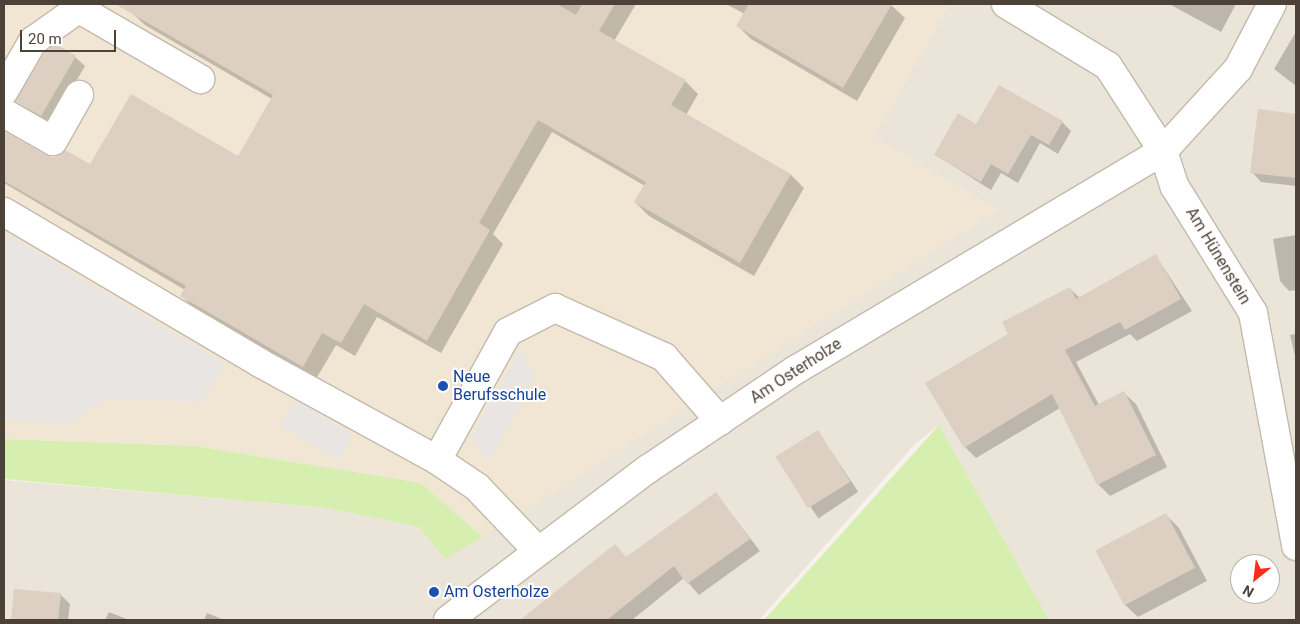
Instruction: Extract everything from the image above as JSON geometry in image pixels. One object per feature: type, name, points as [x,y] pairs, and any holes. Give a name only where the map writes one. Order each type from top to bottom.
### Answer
[{"type":"street","name":"Am Hünenstein","points":[[1006,4],[1108,66],[1163,151],[1175,187],[1253,313],[1296,546]]},
{"type":"street","points":[[1163,151],[1238,69],[1272,4]]},
{"type":"street","points":[[4,91],[33,41],[83,7],[200,79]]},
{"type":"street","points":[[4,113],[53,141],[79,95]]},
{"type":"street","name":"Am Osterholze","points":[[456,618],[538,550],[720,421],[805,364],[1163,151]]},
{"type":"street","points":[[4,212],[260,363],[437,460],[477,487],[538,550]]},
{"type":"street","points":[[437,460],[508,332],[555,308],[664,357],[720,421]]},
{"type":"shaded area","points":[[4,4],[950,4],[873,137],[997,210],[483,537],[421,483],[197,446],[4,439]]},
{"type":"shaded area","points":[[950,4],[1296,4],[1296,620],[1049,620],[939,425],[915,444],[759,620],[4,620],[4,480],[327,508],[419,527],[445,559],[997,210],[873,137]]},
{"type":"shaded area","points":[[4,233],[225,364],[201,402],[105,398],[69,424],[4,419]]},
{"type":"shaded area","points":[[520,349],[535,376],[489,461],[471,437]]},
{"type":"shaded area","points":[[295,400],[353,435],[338,460],[280,425]]},
{"type":"green space","points":[[939,425],[1049,620],[764,620]]},
{"type":"green space","points":[[4,439],[197,446],[421,483],[483,537],[445,559],[419,527],[327,508],[4,479]]},
{"type":"building","points":[[115,4],[557,4],[576,15],[582,4],[615,4],[599,31],[686,80],[671,105],[791,174],[740,263],[634,202],[646,182],[538,120],[479,223],[490,230],[427,341],[364,304],[341,343],[322,333],[303,367],[180,296],[186,286],[4,181],[4,131],[46,155],[54,157],[65,150],[90,164],[131,94],[238,156],[273,95]]},
{"type":"building","points":[[749,4],[892,4],[843,88],[736,26]]},
{"type":"building","points":[[56,44],[76,56],[41,116],[15,101],[45,52]]},
{"type":"building","points":[[999,85],[1063,121],[1049,145],[1031,135],[1008,174],[991,164],[981,182],[934,155],[958,113],[976,124]]},
{"type":"building","points":[[1258,109],[1296,114],[1296,178],[1250,173]]},
{"type":"building","points":[[1156,254],[1181,299],[1125,330],[1120,322],[1065,350],[1095,406],[1124,391],[1156,455],[1097,485],[1052,394],[964,448],[925,383],[1008,334],[1002,322],[1070,287],[1076,299]]},
{"type":"building","points":[[818,430],[850,482],[808,508],[776,456]]},
{"type":"building","points":[[716,492],[750,539],[687,584],[674,566],[607,620],[520,620],[615,544],[626,557]]},
{"type":"building","points":[[1166,513],[1195,568],[1124,605],[1095,551]]},
{"type":"building","points":[[14,589],[61,593],[58,620],[11,620]]},
{"type":"place","name":"Neue Berufsschule","points":[[443,386]]},
{"type":"place","name":"Am Osterholze","points":[[434,592]]}]
